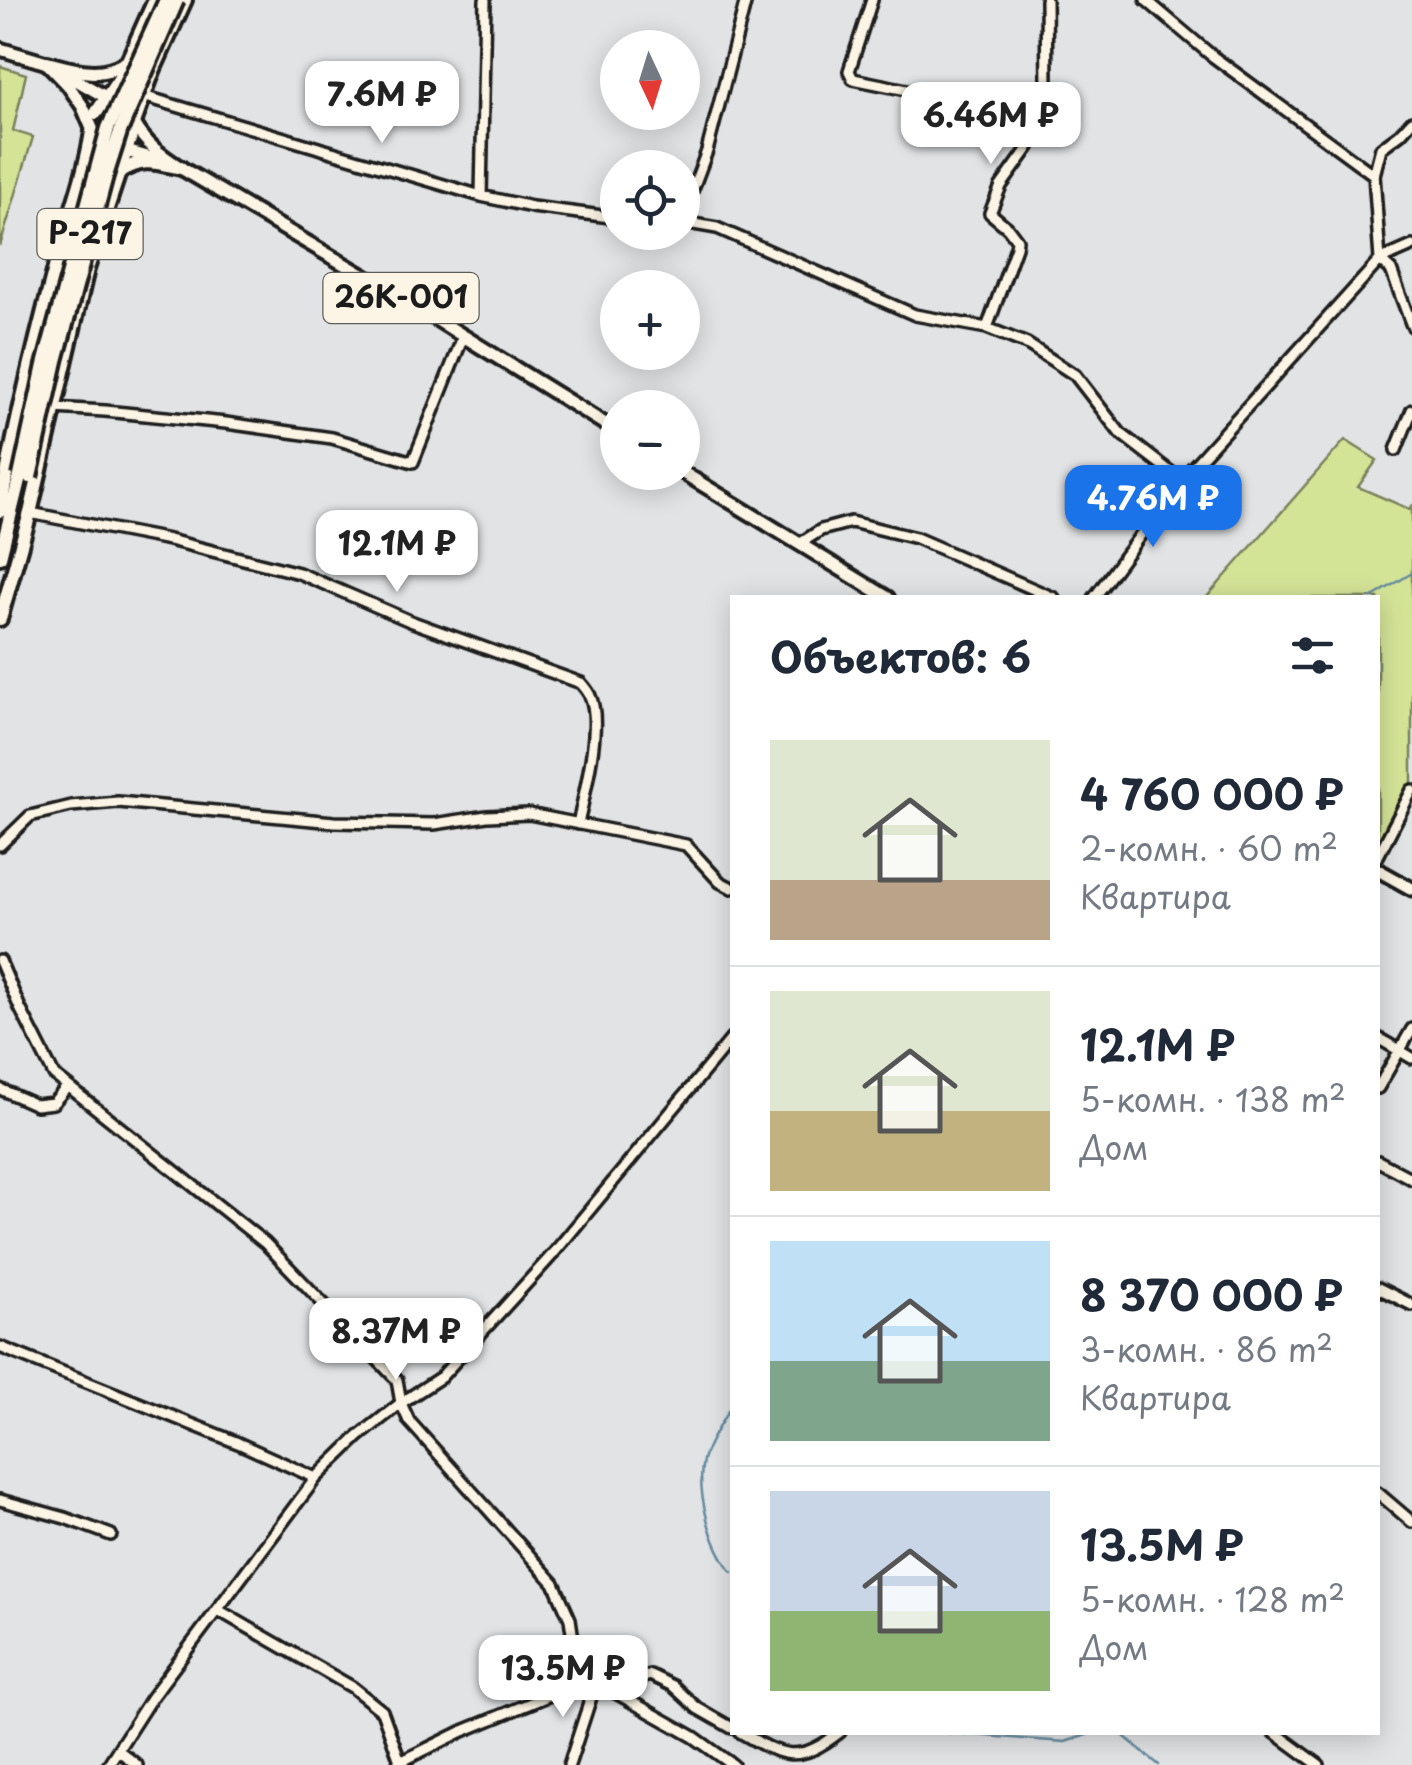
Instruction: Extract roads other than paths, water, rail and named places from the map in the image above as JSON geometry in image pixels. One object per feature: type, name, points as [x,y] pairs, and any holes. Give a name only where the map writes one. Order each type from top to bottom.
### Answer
[{"type":"highway","points":[[96,113],[128,61],[155,0]]},
{"type":"highway","name":"Р-217","points":[[0,618],[44,365],[108,128],[166,0]]},
{"type":"highway","name":"Р-217","points":[[0,557],[121,129],[181,0]]},
{"type":"highway","name":"Р-217","points":[[128,135],[181,0]]},
{"type":"highway","points":[[47,63],[91,72],[116,69],[128,61]]},
{"type":"highway","points":[[0,511],[12,444],[48,297],[86,170],[92,132]]},
{"type":"highway","points":[[119,172],[128,135]]},
{"type":"highway","points":[[119,172],[135,163],[181,168]]},
{"type":"highway","name":"Р-217","points":[[0,618],[30,513],[87,269],[119,172]]},
{"type":"main road","points":[[0,49],[47,63],[121,106],[130,114],[128,135]]},
{"type":"main road","points":[[47,63],[77,98],[100,143],[128,135],[142,137],[153,150],[181,168]]},
{"type":"main road","points":[[92,132],[96,113],[107,105],[121,106]]},
{"type":"main road","points":[[128,135],[181,168]]},
{"type":"main road","name":"26К-001","points":[[181,168],[600,421]]},
{"type":"main road","points":[[700,483],[883,595]]},
{"type":"main road","points":[[1380,871],[1412,889]]},
{"type":"street","points":[[481,196],[485,0]]},
{"type":"street","points":[[700,170],[746,0]]},
{"type":"street","points":[[872,0],[849,71],[853,79],[951,99],[1036,131]]},
{"type":"street","points":[[988,328],[1017,240],[990,212],[1001,186],[1036,131],[1048,85],[1046,0]]},
{"type":"street","points":[[1146,0],[1211,55],[1374,175]]},
{"type":"street","points":[[143,96],[481,196],[600,215]]},
{"type":"street","points":[[1412,121],[1381,148],[1374,175],[1380,260],[1391,270],[1412,326]]},
{"type":"street","points":[[700,224],[915,315],[988,328],[1027,344],[1075,375],[1120,432],[1181,480]]},
{"type":"street","points":[[1096,595],[1181,480],[1380,260],[1412,246]]},
{"type":"street","points":[[54,408],[226,423],[332,438],[412,462],[463,336]]},
{"type":"street","points":[[1396,450],[1412,410]]},
{"type":"street","points":[[30,513],[169,540],[299,574],[410,621],[581,683],[592,699],[594,726],[578,824]]},
{"type":"street","points":[[799,544],[821,530],[850,522],[916,538],[1047,595]]},
{"type":"street","points":[[1380,852],[1412,790]]},
{"type":"street","points":[[0,845],[30,816],[72,806],[118,802],[334,822],[434,824],[529,814],[686,845],[720,882],[730,887]]},
{"type":"street","points":[[0,961],[54,1074],[265,1244],[397,1380],[410,1420],[554,1583],[570,1618],[578,1673],[584,1681],[594,1688],[609,1690],[694,1737],[733,1765]]},
{"type":"street","points":[[1380,1085],[1412,1029]]},
{"type":"street","points":[[1380,1039],[1412,1058]]},
{"type":"street","points":[[108,1765],[151,1698],[316,1478],[358,1437],[441,1377],[554,1254],[730,1040]]},
{"type":"street","points":[[0,1088],[36,1105],[54,1104],[68,1086]]},
{"type":"street","points":[[1380,1162],[1412,1179]]},
{"type":"street","points":[[1380,1289],[1412,1305]]},
{"type":"street","points":[[0,1347],[316,1478]]},
{"type":"street","points":[[1380,1495],[1412,1522]]},
{"type":"street","points":[[0,1500],[111,1535]]},
{"type":"street","points":[[218,1610],[352,1687],[382,1711],[398,1763],[463,1731],[584,1681]]},
{"type":"street","points":[[609,1690],[650,1675],[730,1727]]},
{"type":"street","points":[[568,1765],[594,1688]]},
{"type":"street","points":[[745,1735],[781,1756],[796,1759],[826,1745],[837,1735]]},
{"type":"street","points":[[1278,1735],[1319,1765]]},
{"type":"street","points":[[118,1750],[137,1765]]},
{"type":"waterway","points":[[1376,595],[1412,573]]},
{"type":"waterway","points":[[730,1408],[708,1446],[701,1473],[707,1519],[730,1569]]},
{"type":"waterway","points":[[973,1735],[1065,1742],[1087,1735]]},
{"type":"waterway","points":[[1123,1735],[1159,1765]]}]
